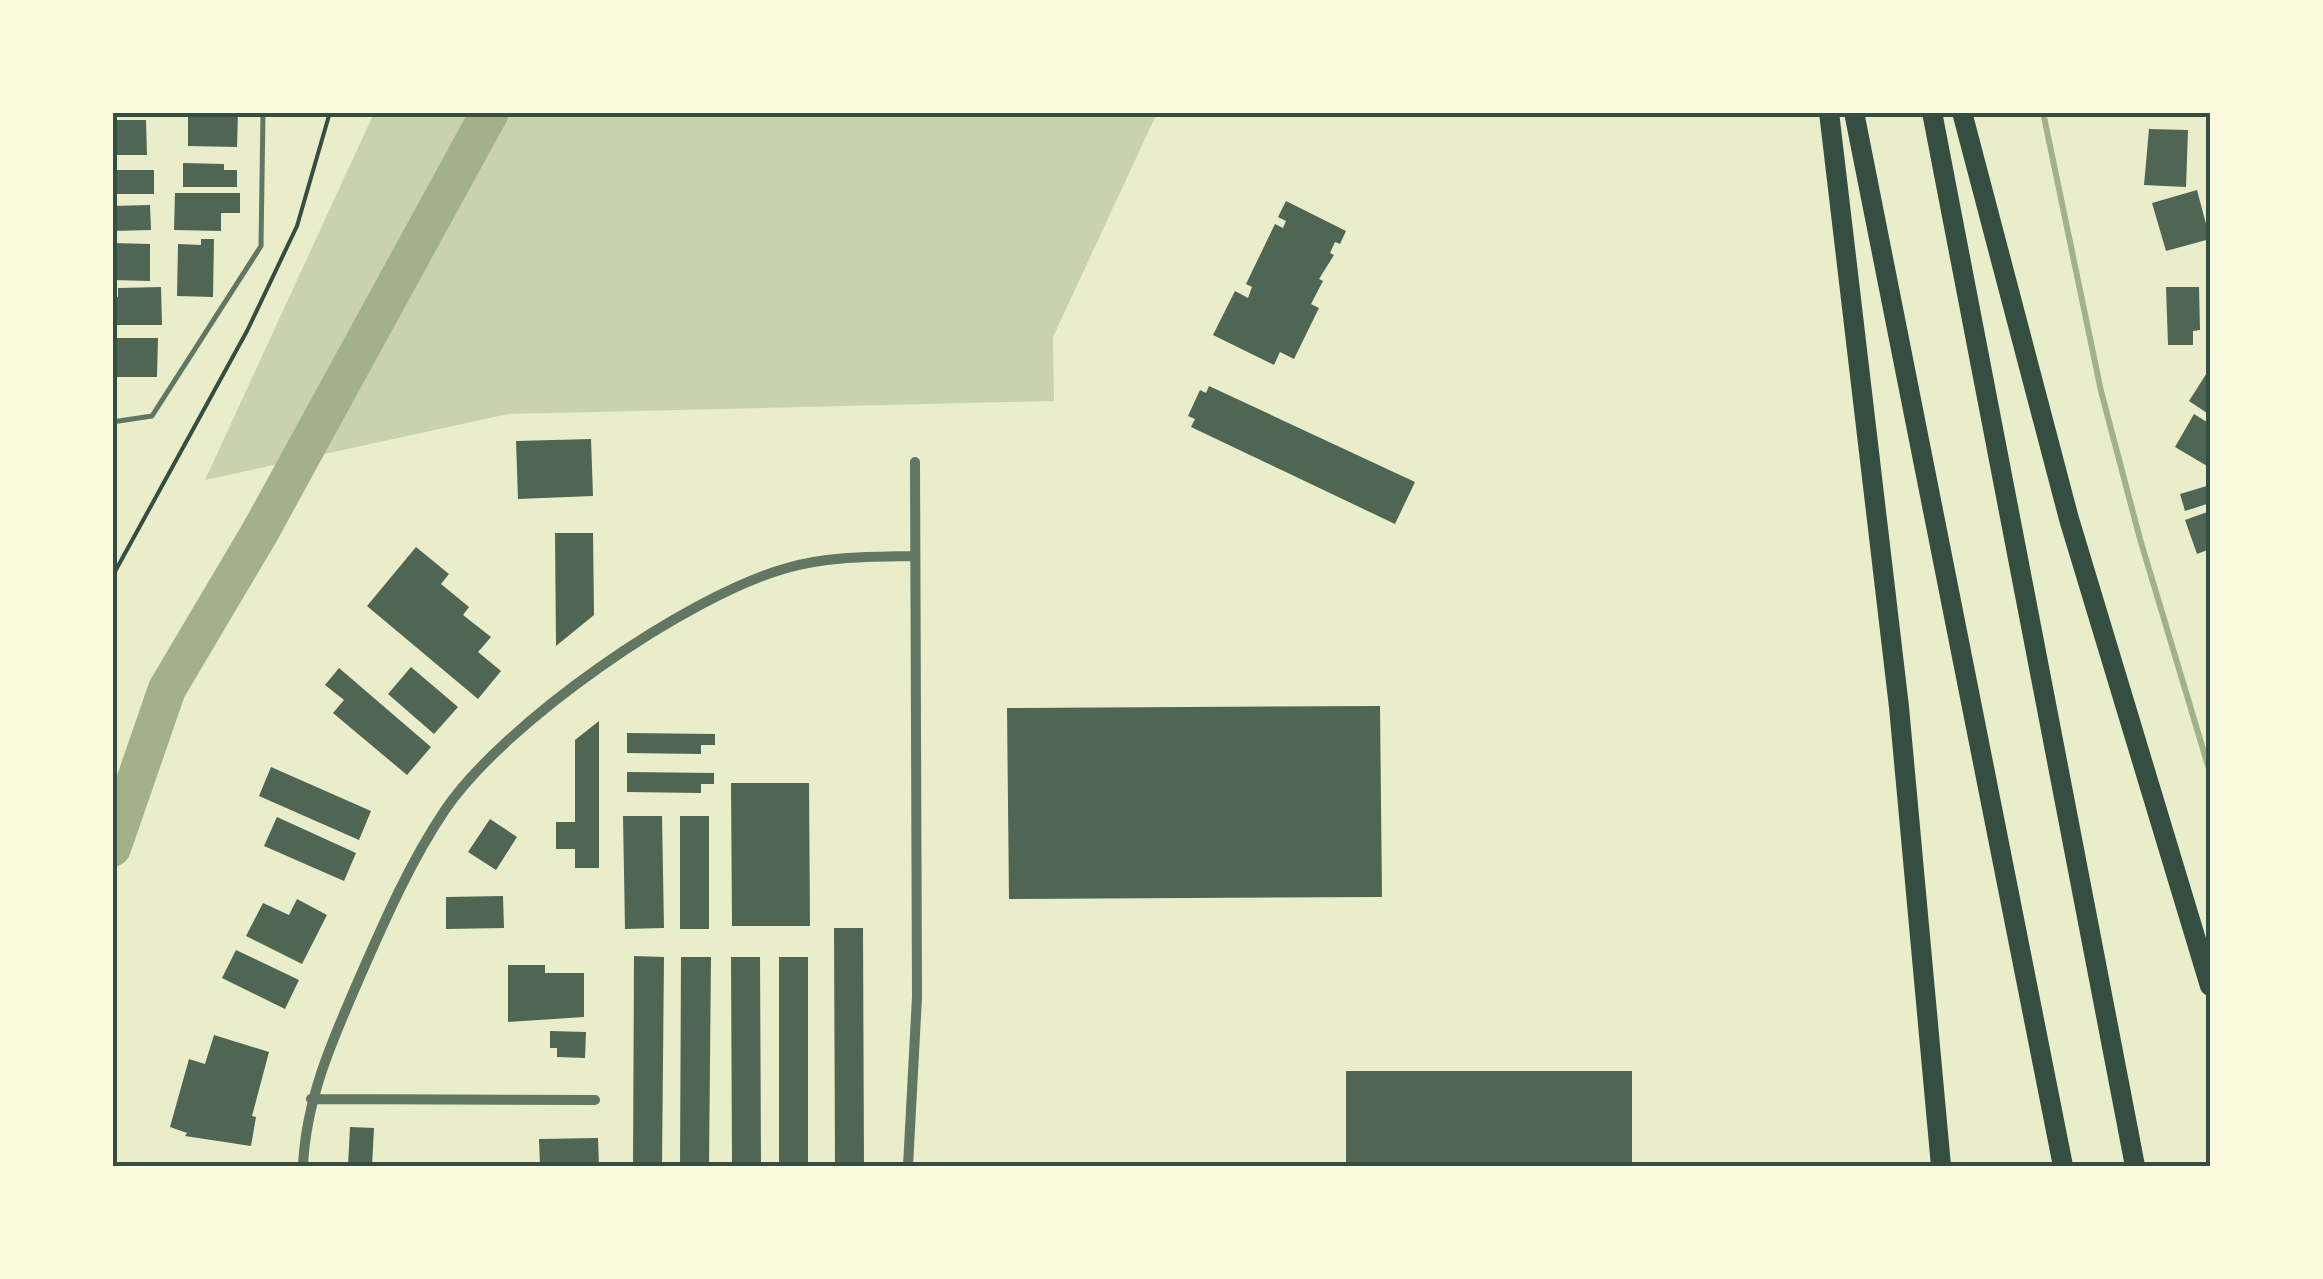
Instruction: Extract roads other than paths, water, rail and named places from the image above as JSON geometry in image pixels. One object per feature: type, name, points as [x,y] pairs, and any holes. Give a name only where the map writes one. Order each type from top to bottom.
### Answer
[{"type":"highway","points":[[1829,112],[1890,631],[1941,1166]]},
{"type":"highway","points":[[1854,112],[2063,1166]]},
{"type":"highway","points":[[1932,112],[2135,1166]]},
{"type":"highway","points":[[1962,112],[2069,519],[2210,986]]},
{"type":"street","points":[[908,1166],[916,997],[915,462]]},
{"type":"street","points":[[303,1166],[310,1098],[413,865],[445,809],[508,743],[557,701],[700,603],[788,567],[865,557],[915,556]]},
{"type":"street","points":[[310,1098],[596,1100]]},
{"type":"lane","points":[[112,422],[152,416],[261,246],[263,112]]},
{"type":"waterway","points":[[112,848],[167,689],[260,532],[490,112]]},
{"type":"waterway","points":[[2043,112],[2101,391],[2140,539],[2209,769]]}]
